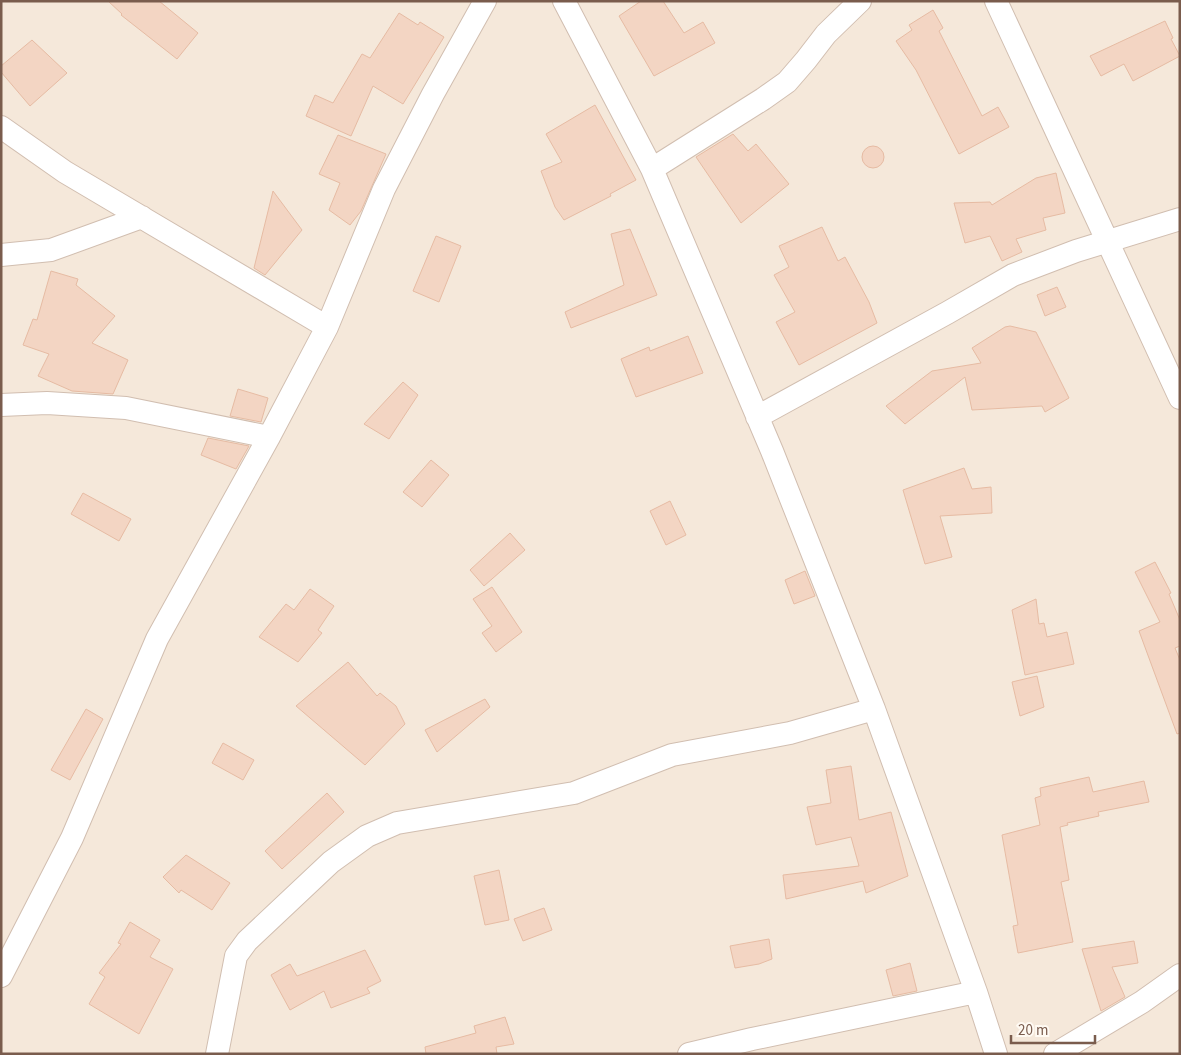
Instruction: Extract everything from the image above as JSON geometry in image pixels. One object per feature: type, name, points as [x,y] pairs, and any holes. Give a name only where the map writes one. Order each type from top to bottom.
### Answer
[{"type":"street","points":[[564,1],[652,169],[757,417],[874,709],[976,992],[996,1054]]},
{"type":"street","points":[[652,169],[763,100],[787,82],[826,34],[860,1]]},
{"type":"street","points":[[996,1],[1180,398]]},
{"type":"street","points":[[1,976],[72,838],[157,639],[269,437],[327,327],[384,189],[482,2]]},
{"type":"street","points":[[1,127],[64,172],[327,327]]},
{"type":"street","points":[[1,255],[51,250],[142,217]]},
{"type":"street","points":[[757,417],[948,314],[1013,275],[1076,251],[1180,220]]},
{"type":"street","points":[[1,405],[47,404],[126,408],[269,437]]},
{"type":"street","points":[[218,1054],[236,956],[246,941],[332,862],[367,836],[397,823],[574,793],[672,755],[790,734],[874,709]]},
{"type":"street","points":[[1055,1054],[1142,1002],[1180,975]]},
{"type":"street","points":[[689,1054],[976,992]]},
{"type":"shaded area","points":[[1,1],[1180,1],[1180,1054],[1,1054]]},
{"type":"building","points":[[108,1],[159,1],[198,33],[177,59],[121,15]]},
{"type":"building","points":[[641,1],[663,1],[684,33],[703,22],[715,43],[654,76],[619,16]]},
{"type":"building","points":[[933,10],[943,28],[939,31],[982,116],[998,107],[1009,127],[959,154],[916,70],[896,41],[912,30],[909,25]]},
{"type":"building","points":[[399,13],[418,25],[420,22],[444,37],[403,104],[373,86],[351,136],[306,116],[315,95],[333,103],[362,54],[370,58]]},
{"type":"building","points":[[1165,21],[1173,38],[1171,39],[1180,56],[1133,81],[1124,64],[1101,76],[1090,56]]},
{"type":"building","points":[[32,40],[67,73],[30,106],[1,72],[1,66]]},
{"type":"building","points":[[595,105],[636,180],[610,194],[611,196],[564,220],[555,207],[541,171],[562,162],[546,134]]},
{"type":"building","points":[[733,134],[748,151],[756,144],[789,184],[741,223],[696,157]]},
{"type":"building","points":[[338,135],[386,154],[361,211],[350,225],[329,210],[340,183],[319,174]]},
{"type":"building","points":[[869,146],[877,146],[884,153],[884,161],[877,168],[869,168],[862,161],[862,153]]},
{"type":"building","points":[[1056,173],[1065,213],[1043,218],[1046,230],[1016,239],[1022,252],[1002,261],[990,236],[965,243],[954,203],[990,202],[992,205],[1036,178]]},
{"type":"building","points":[[273,191],[302,230],[265,275],[254,268]]},
{"type":"building","points":[[822,227],[838,261],[845,257],[869,302],[877,323],[799,365],[776,322],[795,312],[774,275],[789,267],[779,246]]},
{"type":"building","points":[[630,229],[657,295],[571,328],[565,312],[624,285],[611,234]]},
{"type":"building","points":[[436,236],[461,246],[439,302],[413,291]]},
{"type":"building","points":[[51,271],[78,279],[76,285],[115,316],[92,343],[128,360],[113,394],[72,391],[38,376],[49,354],[23,345],[33,319],[37,320]]},
{"type":"building","points":[[1057,287],[1066,307],[1045,316],[1037,295]]},
{"type":"building","points":[[1010,326],[1036,332],[1069,398],[1045,412],[1042,406],[972,410],[965,377],[905,424],[886,406],[932,371],[981,363],[972,348],[1005,327]]},
{"type":"building","points":[[688,336],[703,373],[636,397],[621,359],[649,347],[650,351]]},
{"type":"building","points":[[403,382],[418,395],[389,439],[364,424]]},
{"type":"building","points":[[238,389],[268,398],[261,422],[230,416]]},
{"type":"building","points":[[208,438],[249,446],[236,469],[201,455]]},
{"type":"building","points":[[431,460],[449,475],[422,507],[403,492]]},
{"type":"building","points":[[964,468],[972,489],[991,487],[992,513],[940,516],[952,557],[925,564],[903,490]]},
{"type":"building","points":[[83,493],[131,519],[119,541],[71,514]]},
{"type":"building","points":[[670,501],[686,535],[666,545],[650,511]]},
{"type":"building","points":[[510,533],[525,550],[484,586],[470,570]]},
{"type":"building","points":[[1155,562],[1171,593],[1169,594],[1180,620],[1180,646],[1175,648],[1180,660],[1180,733],[1177,734],[1139,631],[1160,622],[1135,572]]},
{"type":"building","points":[[805,571],[815,596],[794,604],[785,580]]},
{"type":"building","points":[[492,587],[522,632],[496,652],[482,633],[492,626],[473,599]]},
{"type":"building","points":[[310,589],[334,606],[318,630],[322,633],[298,662],[259,637],[286,604],[294,610]]},
{"type":"building","points":[[1036,599],[1039,624],[1044,623],[1047,637],[1067,632],[1074,664],[1025,675],[1012,610]]},
{"type":"building","points":[[348,662],[377,696],[380,693],[396,706],[405,724],[365,765],[296,706]]},
{"type":"building","points":[[1037,676],[1044,707],[1020,716],[1012,682]]},
{"type":"building","points":[[485,699],[490,707],[437,752],[425,730]]},
{"type":"building","points":[[86,709],[103,719],[70,780],[51,770]]},
{"type":"building","points":[[223,743],[254,760],[243,780],[212,763]]},
{"type":"building","points":[[851,766],[859,820],[891,812],[908,876],[866,893],[863,881],[786,899],[783,875],[859,866],[851,837],[816,845],[807,807],[831,803],[826,770]]},
{"type":"building","points":[[1089,777],[1093,792],[1144,781],[1149,802],[1098,812],[1099,816],[1067,823],[1068,825],[1060,827],[1069,880],[1061,882],[1073,942],[1018,953],[1013,926],[1018,925],[1002,835],[1040,825],[1035,798],[1041,796],[1040,788]]},
{"type":"building","points":[[327,793],[344,812],[282,869],[265,851]]},
{"type":"building","points":[[186,855],[230,883],[212,910],[181,890],[179,893],[163,877]]},
{"type":"building","points":[[499,870],[509,920],[485,925],[474,876]]},
{"type":"building","points":[[544,908],[552,930],[523,941],[514,919]]},
{"type":"building","points":[[130,922],[160,940],[150,957],[173,969],[139,1034],[89,1004],[105,977],[99,973],[121,944],[118,943]]},
{"type":"building","points":[[769,939],[772,959],[759,964],[735,968],[730,946]]},
{"type":"building","points":[[1134,941],[1138,963],[1112,967],[1125,997],[1101,1011],[1082,949]]},
{"type":"building","points":[[365,950],[381,981],[367,988],[370,993],[331,1008],[324,991],[290,1010],[271,975],[290,964],[297,976]]},
{"type":"building","points":[[910,963],[917,991],[893,996],[886,970]]},
{"type":"building","points":[[505,1017],[514,1044],[496,1047],[497,1054],[426,1054],[425,1047],[476,1033],[474,1026]]}]
